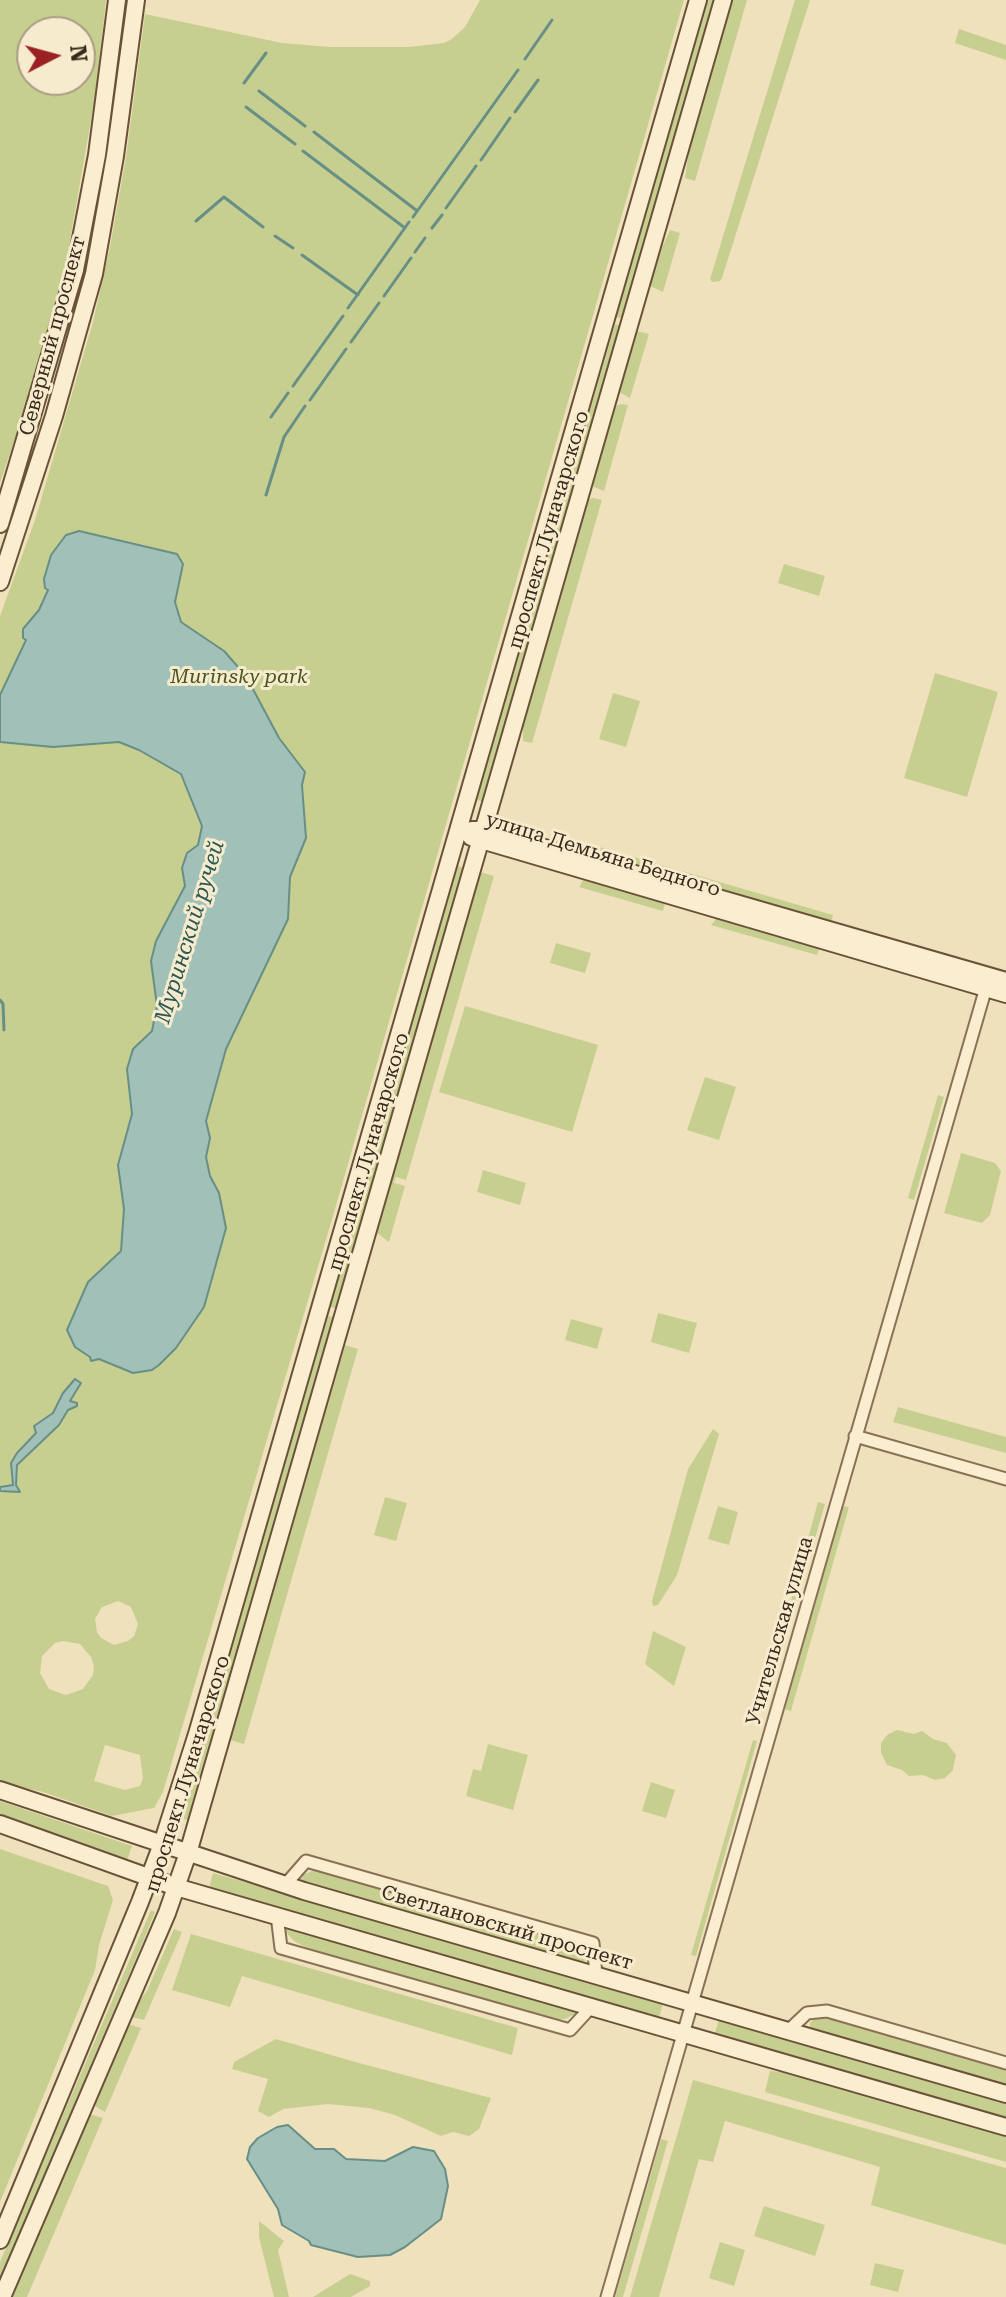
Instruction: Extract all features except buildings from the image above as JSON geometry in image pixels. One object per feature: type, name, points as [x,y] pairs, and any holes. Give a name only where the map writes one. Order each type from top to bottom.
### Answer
[{"type":"main road","name":"Северный проспект","points":[[0,524],[75,270],[97,155],[117,0]]},
{"type":"main road","name":"Северный проспект","points":[[0,582],[54,416],[94,274],[115,156],[136,0]]},
{"type":"main road","name":"проспект Луначарского","points":[[0,2240],[104,1994],[149,1878],[202,1719],[698,0]]},
{"type":"main road","name":"проспект Луначарского","points":[[2,2297],[163,1922],[188,1853],[723,0]]},
{"type":"main road","name":"улица Демьяна Бедного","points":[[459,830],[987,982],[1006,994]]},
{"type":"main road","name":"улица Демьяна Бедного","points":[[987,982],[1006,981]]},
{"type":"main road","name":"Светлановский проспект","points":[[0,1790],[285,1885],[1006,2094]]},
{"type":"main road","points":[[0,1824],[176,1887],[1006,2127]]},
{"type":"street","name":"Учительская улица","points":[[607,2297],[987,982]]},
{"type":"street","points":[[855,1436],[1006,1479]]},
{"type":"street","points":[[285,1885],[306,1861],[563,1934],[593,1943],[596,1975]]},
{"type":"street","points":[[277,1915],[281,1948],[570,2030],[592,2006]]},
{"type":"street","points":[[789,2030],[807,2013],[827,2011],[1006,2063]]},
{"type":"green space","points":[[0,0],[106,0],[96,88],[96,16],[16,16],[16,96],[95,96],[66,263],[40,364],[0,483]]},
{"type":"green space","name":"Murinsky park","points":[[480,0],[684,0],[335,1209],[163,1792],[154,1808],[112,1816],[43,1792],[0,1782],[0,616],[35,520],[93,322],[126,157],[145,14],[282,43],[330,47],[408,47],[444,43],[465,27]],"holes":[[[118,1601],[131,1607],[138,1624],[134,1636],[114,1645],[101,1638],[95,1619],[102,1607]],[[55,1643],[80,1644],[91,1657],[93,1675],[83,1689],[66,1695],[49,1689],[40,1673],[42,1656]],[[105,1745],[140,1755],[143,1778],[140,1786],[125,1790],[94,1781]]]},
{"type":"green space","points":[[708,0],[714,0],[622,318],[616,317]]},
{"type":"green space","points":[[733,0],[747,0],[695,181],[685,178],[689,150]]},
{"type":"green space","points":[[795,0],[810,0],[722,278],[712,282],[710,279]]},
{"type":"green space","points":[[959,29],[1006,45],[1006,60],[955,43]]},
{"type":"green space","points":[[670,230],[680,233],[663,292],[650,286]]},
{"type":"green space","points":[[615,324],[620,326],[482,801],[477,800]]},
{"type":"green space","points":[[637,331],[649,334],[630,398],[619,392]]},
{"type":"green space","points":[[628,405],[604,491],[592,486],[616,406]]},
{"type":"green space","points":[[589,499],[602,500],[532,743],[523,741],[523,725]]},
{"type":"green space","points":[[784,564],[825,576],[819,596],[778,583]]},
{"type":"green space","points":[[935,673],[998,692],[967,797],[904,778]]},
{"type":"green space","points":[[613,693],[640,701],[626,747],[599,739]]},
{"type":"green space","points":[[596,846],[833,915],[831,923],[593,854]]},
{"type":"green space","points":[[458,866],[464,868],[336,1308],[330,1307]]},
{"type":"green space","points":[[480,872],[494,876],[406,1180],[396,1177],[394,1183],[405,1186],[389,1242],[377,1233]]},
{"type":"green space","points":[[584,879],[665,903],[663,911],[579,887]]},
{"type":"green space","points":[[717,918],[820,947],[817,955],[711,925]]},
{"type":"green space","points":[[556,943],[591,953],[585,973],[550,963]]},
{"type":"green space","points":[[465,1006],[598,1045],[572,1132],[439,1092]]},
{"type":"green space","points":[[705,1077],[736,1087],[719,1140],[687,1130]]},
{"type":"green space","points":[[938,1095],[944,1097],[914,1200],[908,1198]]},
{"type":"green space","points":[[961,1153],[995,1163],[1001,1171],[990,1215],[982,1223],[944,1213]]},
{"type":"green space","points":[[483,1170],[526,1183],[520,1205],[477,1192]]},
{"type":"green space","points":[[658,1313],[697,1323],[689,1353],[651,1342]]},
{"type":"green space","points":[[328,1316],[334,1317],[188,1820],[182,1819]]},
{"type":"green space","points":[[571,1319],[603,1328],[597,1349],[565,1340]]},
{"type":"green space","points":[[345,1345],[358,1349],[244,1744],[230,1740]]},
{"type":"green space","points":[[898,1407],[1006,1437],[1006,1453],[893,1422]]},
{"type":"green space","points":[[713,1429],[719,1434],[677,1575],[658,1605],[653,1606],[688,1469]]},
{"type":"green space","points":[[385,1497],[407,1503],[396,1541],[374,1535]]},
{"type":"green space","points":[[818,1502],[825,1504],[785,1642],[780,1641]]},
{"type":"green space","points":[[718,1506],[738,1512],[729,1545],[708,1539]]},
{"type":"green space","points":[[842,1506],[849,1507],[791,1711],[785,1709]]},
{"type":"green space","points":[[653,1631],[686,1647],[674,1686],[645,1664]]},
{"type":"green space","points":[[897,1730],[914,1734],[922,1731],[933,1739],[947,1743],[956,1755],[953,1770],[945,1778],[935,1780],[923,1775],[909,1776],[887,1765],[881,1753],[881,1743],[887,1735]]},
{"type":"green space","points":[[753,1740],[757,1741],[696,1956],[691,1955]]},
{"type":"green space","points":[[488,1744],[528,1755],[513,1810],[466,1796],[473,1769],[481,1771]]},
{"type":"green space","points":[[651,1782],[675,1790],[666,1818],[642,1811]]},
{"type":"green space","points":[[0,1801],[132,1846],[127,1861],[0,1816]]},
{"type":"green space","points":[[0,1849],[108,1886],[113,1900],[95,1970],[0,2202]]},
{"type":"green space","points":[[312,1871],[581,1945],[588,1959],[580,1963],[301,1881],[303,1875]]},
{"type":"green space","points":[[213,1873],[663,2003],[659,2017],[209,1888]]},
{"type":"green space","points":[[151,1910],[155,1912],[140,1949],[0,2279],[0,2262]]},
{"type":"green space","points":[[286,1927],[577,2013],[565,2019],[547,2019],[313,1951],[294,1941],[286,1932]]},
{"type":"green space","points":[[174,1929],[182,1932],[144,2020],[131,2017],[147,1991]]},
{"type":"green space","points":[[191,1934],[518,2028],[512,2055],[242,1976],[230,2007],[172,1990]]},
{"type":"green space","points":[[827,2016],[1006,2068],[1006,2085],[810,2028],[815,2017]]},
{"type":"green space","points":[[719,2019],[1006,2101],[1006,2117],[715,2033]]},
{"type":"green space","points":[[128,2024],[141,2028],[105,2112],[93,2105]]},
{"type":"green space","points":[[276,2039],[491,2098],[479,2129],[469,2136],[453,2132],[441,2136],[395,2115],[369,2108],[328,2104],[283,2109],[269,2117],[258,2111],[268,2079],[232,2069],[234,2062]]},
{"type":"green space","points":[[770,2071],[798,2074],[1006,2134],[1006,2162],[765,2092]]},
{"type":"green space","points":[[693,2080],[1006,2168],[1006,2245],[871,2205],[880,2167],[725,2121],[713,2162],[699,2159],[659,2297],[630,2297]]},
{"type":"green space","points":[[89,2114],[103,2118],[27,2297],[12,2297]]},
{"type":"green space","points":[[661,2139],[668,2141],[623,2297],[615,2297]]},
{"type":"green space","points":[[764,2206],[825,2225],[815,2256],[754,2236]]},
{"type":"green space","points":[[259,2221],[284,2241],[278,2250],[289,2297],[274,2297],[259,2237]]},
{"type":"green space","points":[[720,2242],[745,2250],[734,2286],[709,2278]]},
{"type":"green space","points":[[875,2263],[904,2270],[898,2292],[870,2285]]},
{"type":"green space","points":[[350,2274],[370,2281],[370,2286],[351,2297],[313,2297]]},
{"type":"water","name":"Муринский ручей","points":[[79,531],[177,554],[183,564],[175,602],[181,622],[224,651],[246,676],[279,738],[305,772],[302,785],[306,838],[290,877],[288,919],[226,1049],[206,1121],[210,1138],[206,1157],[210,1176],[219,1193],[226,1228],[204,1307],[176,1348],[159,1365],[152,1370],[133,1373],[99,1359],[91,1361],[75,1347],[67,1330],[88,1282],[121,1251],[124,1209],[118,1165],[132,1114],[127,1069],[133,1049],[152,1031],[157,1006],[151,961],[156,941],[185,886],[182,868],[187,853],[198,845],[202,826],[181,774],[139,750],[119,742],[53,747],[0,742],[0,695],[26,640],[23,629],[39,610],[48,590],[44,579],[51,555],[66,535]]},
{"type":"water","points":[[75,1379],[81,1383],[70,1401],[77,1403],[77,1406],[68,1410],[59,1425],[17,1465],[16,1485],[20,1492],[0,1491],[0,1487],[13,1485],[11,1463],[36,1433],[34,1426],[53,1413],[63,1393]]},
{"type":"water","points":[[288,2125],[315,2149],[334,2149],[346,2159],[385,2161],[413,2147],[434,2151],[445,2169],[448,2186],[441,2219],[390,2255],[358,2257],[311,2245],[282,2225],[278,2209],[247,2159],[250,2147],[258,2138],[277,2127]]},
{"type":"waterway","points":[[525,59],[552,20]]},
{"type":"waterway","points":[[244,83],[266,53]]},
{"type":"waterway","points":[[413,217],[518,70]]},
{"type":"waterway","points":[[515,112],[538,80]]},
{"type":"waterway","points":[[259,91],[305,126]]},
{"type":"waterway","points":[[246,107],[295,144]]},
{"type":"waterway","points":[[481,160],[510,118]]},
{"type":"waterway","points":[[314,132],[416,210]]},
{"type":"waterway","points":[[303,151],[405,228]]},
{"type":"waterway","points":[[446,208],[476,166]]},
{"type":"waterway","points":[[196,221],[224,197],[263,227]]},
{"type":"waterway","points":[[432,228],[442,215]]},
{"type":"waterway","points":[[348,308],[409,222]]},
{"type":"waterway","points":[[275,236],[293,248]]},
{"type":"waterway","points":[[415,252],[425,238]]},
{"type":"waterway","points":[[302,255],[358,295]]},
{"type":"waterway","points":[[384,296],[411,258]]},
{"type":"waterway","points":[[351,342],[379,303]]},
{"type":"waterway","points":[[293,386],[343,316]]},
{"type":"waterway","points":[[310,400],[346,349]]},
{"type":"waterway","points":[[271,417],[288,393]]},
{"type":"waterway","points":[[266,495],[284,437],[305,406]]},
{"type":"waterway","points":[[0,1000],[3,1004],[4,1030]]}]
